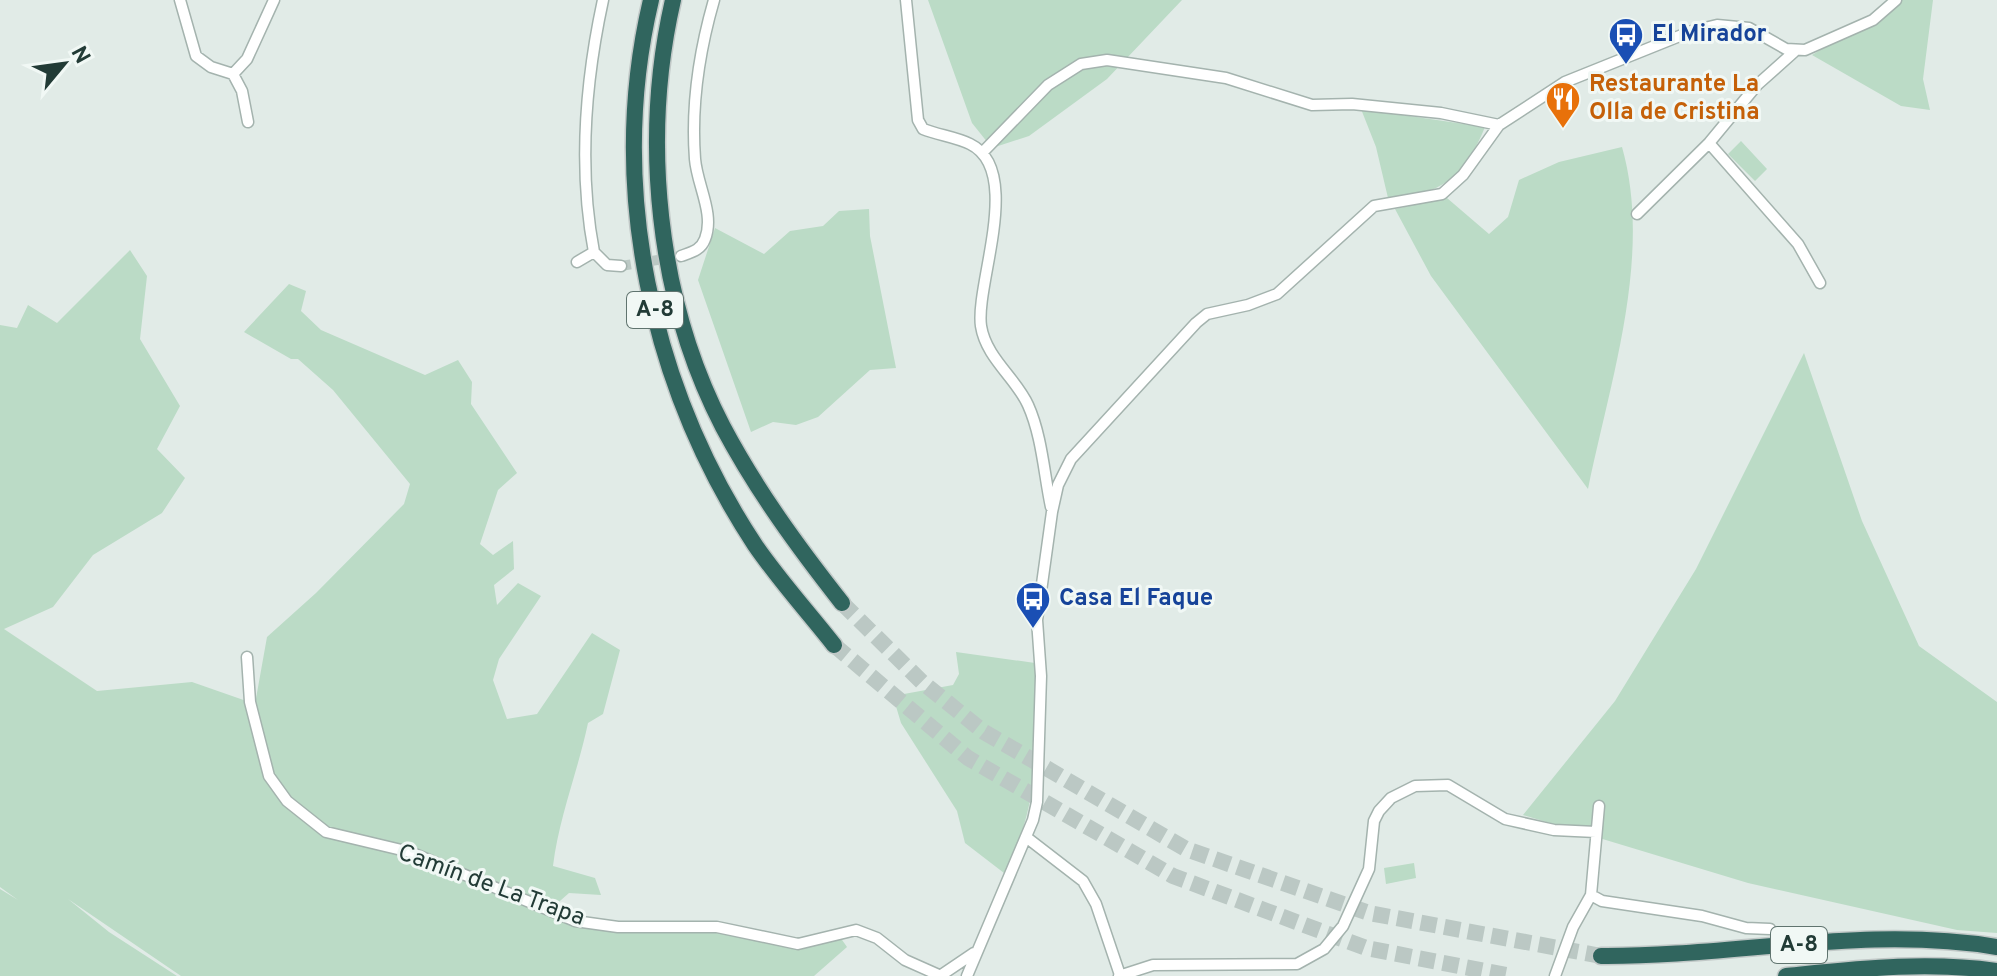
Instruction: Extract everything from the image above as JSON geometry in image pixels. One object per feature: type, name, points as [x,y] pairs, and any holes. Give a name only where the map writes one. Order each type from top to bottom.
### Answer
[{"type":"highway","name":"A-8","points":[[651,0],[636,93],[635,169],[645,267],[668,367],[723,492],[756,547],[834,645]]},
{"type":"highway","name":"A-8","points":[[673,0],[659,93],[658,163],[664,237],[675,291],[695,358],[729,437],[785,530],[842,603]]},
{"type":"highway","name":"A-8","points":[[1601,956],[1670,955],[1878,939],[1918,939],[1997,947]]},
{"type":"highway","name":"A-8","points":[[1786,976],[1881,966],[1967,967],[1997,971]]},
{"type":"street","points":[[180,0],[196,56],[211,67],[233,74],[242,91],[248,122]]},
{"type":"street","points":[[233,74],[247,59],[274,0]]},
{"type":"street","points":[[603,0],[591,56],[584,160],[594,252],[607,265],[621,266]]},
{"type":"street","points":[[681,256],[699,249],[706,236],[707,213],[695,163],[694,107],[702,47],[714,0]]},
{"type":"street","points":[[906,0],[918,120],[923,129],[972,145],[982,153],[995,193],[996,223],[981,308],[981,328],[1004,372],[1028,404],[1052,512]]},
{"type":"street","points":[[1637,214],[1709,143],[1757,85],[1794,52],[1873,20],[1896,0]]},
{"type":"street","points":[[940,976],[963,968],[968,974],[1026,837],[1039,785],[1041,676],[1037,620],[1058,485],[1071,459],[1196,323],[1207,314],[1277,294],[1374,206],[1431,199],[1442,194],[1463,175],[1499,125],[1565,82],[1692,31],[1735,25],[1749,28],[1794,52]]},
{"type":"street","points":[[982,153],[1048,85],[1081,64],[1107,60],[1226,78],[1312,105],[1352,104],[1441,113],[1499,125]]},
{"type":"street","points":[[1709,143],[1798,244],[1820,283]]},
{"type":"street","points":[[577,262],[594,252]]},
{"type":"street","name":"Camín de La Trapa","points":[[247,657],[250,702],[269,776],[287,801],[326,832],[410,852],[575,921],[618,927],[717,927],[798,944],[856,930],[877,938],[905,960],[940,976]]},
{"type":"street","points":[[1026,837],[1083,881],[1096,904],[1119,976],[1153,965],[1297,964],[1324,949],[1343,926],[1369,869],[1374,821],[1379,811],[1391,798],[1415,786],[1448,785],[1489,811],[1525,824],[1596,832]]},
{"type":"street","points":[[1555,976],[1573,927],[1591,895],[1599,806]]},
{"type":"street","points":[[1591,895],[1602,901],[1702,916],[1746,928],[1770,929]]},
{"type":"street","points":[[953,973],[978,949]]},
{"type":"green space","points":[[928,0],[1182,0],[1107,79],[1029,136],[992,148],[972,123]]},
{"type":"green space","points":[[1902,0],[1933,0],[1923,79],[1930,110],[1901,106],[1812,55],[1870,24]]},
{"type":"green space","points":[[1361,109],[1485,127],[1468,159],[1448,180],[1423,193],[1388,198],[1376,147]]},
{"type":"green space","points":[[1741,141],[1767,169],[1755,181],[1728,154]]},
{"type":"green space","points":[[1622,147],[1630,189],[1633,231],[1631,275],[1617,362],[1588,489],[1431,276],[1395,209],[1447,198],[1489,234],[1508,217],[1519,180],[1559,162]]},
{"type":"green space","points":[[869,209],[870,236],[896,368],[870,370],[818,417],[796,425],[773,422],[751,432],[698,280],[715,228],[764,254],[790,231],[823,226],[839,211]]},
{"type":"green space","points":[[130,250],[147,276],[140,339],[180,406],[157,449],[185,478],[162,513],[93,555],[53,607],[4,629],[97,691],[192,682],[255,704],[267,637],[316,593],[404,504],[410,484],[333,390],[298,359],[291,359],[244,332],[289,284],[306,291],[301,311],[321,330],[425,375],[458,360],[472,382],[471,404],[517,473],[498,490],[480,544],[493,555],[513,541],[514,569],[494,585],[497,605],[518,583],[541,596],[499,659],[493,680],[507,719],[537,714],[592,633],[620,650],[603,714],[588,723],[553,866],[595,878],[601,895],[569,893],[552,908],[575,923],[710,929],[778,944],[840,937],[847,947],[814,976],[181,976],[68,899],[109,932],[177,976],[0,976],[0,889],[18,900],[0,887],[0,325],[17,328],[28,305],[57,323]]},
{"type":"green space","points":[[1804,353],[1862,521],[1919,646],[1997,702],[1997,933],[1957,930],[1748,883],[1523,815],[1615,701],[1696,569]]},
{"type":"green space","points":[[956,652],[1035,663],[1037,717],[1031,797],[1025,823],[1004,873],[965,843],[957,811],[901,723],[895,703],[904,694],[953,685],[959,674]]},
{"type":"green space","points":[[1414,863],[1416,878],[1386,884],[1384,868]]},
{"type":"tunnel","points":[[621,266],[670,258]]},
{"type":"tunnel","points":[[842,603],[922,682],[984,732],[1186,849],[1369,913],[1601,956]]},
{"type":"tunnel","points":[[834,645],[968,758],[1173,876],[1366,948],[1511,976]]},
{"type":"place","name":"El Mirador","points":[[1626,66]]},
{"type":"place","name":"Restaurante La Olla de Cristina","points":[[1563,130]]},
{"type":"place","name":"Casa El Faque","points":[[1033,630]]}]
